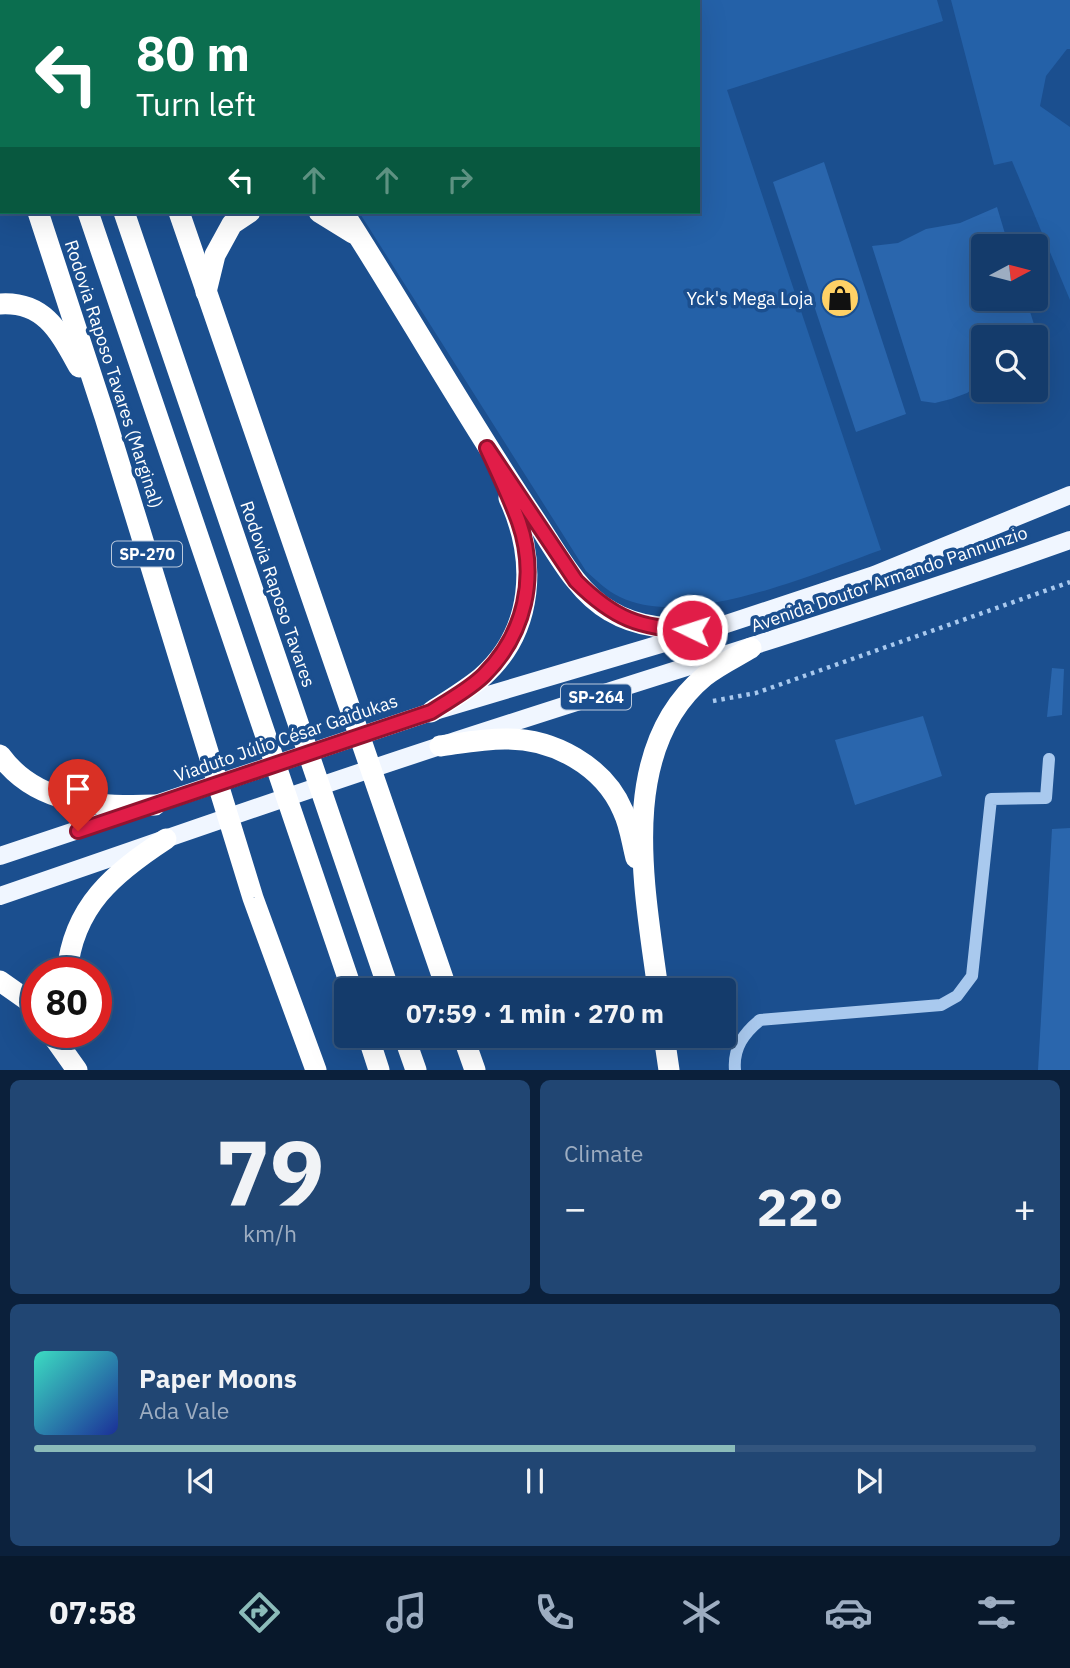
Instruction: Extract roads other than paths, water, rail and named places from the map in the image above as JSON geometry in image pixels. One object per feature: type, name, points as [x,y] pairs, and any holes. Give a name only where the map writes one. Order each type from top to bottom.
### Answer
[{"type":"highway","name":"Rodovia Raposo Tavares (Marginal)","points":[[39,214],[105,417],[253,898],[316,1069]]},
{"type":"highway","name":"SP-270","points":[[89,214],[348,978]]},
{"type":"highway","name":"Rodovia Raposo Tavares","points":[[125,214],[385,978]]},
{"type":"highway","points":[[180,214],[443,978]]},
{"type":"highway","points":[[206,292],[215,256],[232,224],[247,214]]},
{"type":"highway","points":[[322,214],[359,237]]},
{"type":"highway","points":[[344,214],[487,448],[576,581],[609,611],[653,627],[708,630]]},
{"type":"highway","points":[[0,304],[25,305],[38,311],[50,323],[68,348],[105,417]]},
{"type":"highway","points":[[431,712],[462,693],[502,656],[523,613],[528,573],[520,524],[487,448]]},
{"type":"highway","points":[[656,978],[645,889],[645,783],[652,755],[675,711],[690,692],[704,677],[751,648]]},
{"type":"highway","points":[[440,746],[507,738],[526,740],[548,746],[590,767],[614,793],[624,812],[645,889]]},
{"type":"highway","points":[[0,755],[30,784],[58,797],[90,805],[155,805]]},
{"type":"highway","points":[[69,957],[74,936],[97,894],[133,861],[166,839]]},
{"type":"highway","points":[[0,981],[21,996]]},
{"type":"highway","points":[[62,1048],[77,1069]]},
{"type":"highway","points":[[72,1048],[77,1069]]},
{"type":"highway","points":[[372,1048],[379,1069]]},
{"type":"highway","points":[[408,1048],[416,1069]]},
{"type":"highway","points":[[467,1048],[475,1069]]},
{"type":"highway","points":[[665,1048],[668,1069]]},
{"type":"main road","name":"Avenida Doutor Armando Pannunzio","points":[[431,712],[708,630],[885,570],[1070,495]]},
{"type":"main road","name":"Avenida Doutor Armando Pannunzio","points":[[440,746],[751,648],[1070,540]]},
{"type":"main road","name":"Viaduto Júlio César Gaidukas","points":[[155,805],[431,712]]},
{"type":"main road","name":"SP-264","points":[[0,896],[440,746]]},
{"type":"main road","name":"SP-264","points":[[0,856],[155,805]]},
{"type":"lane","points":[[735,1069],[734,1057],[746,1031],[760,1020],[941,1005],[957,996],[972,976],[991,799],[1046,798],[1049,759]]},
{"type":"place","name":"Yck's Mega Loja","points":[[840,298]]}]
